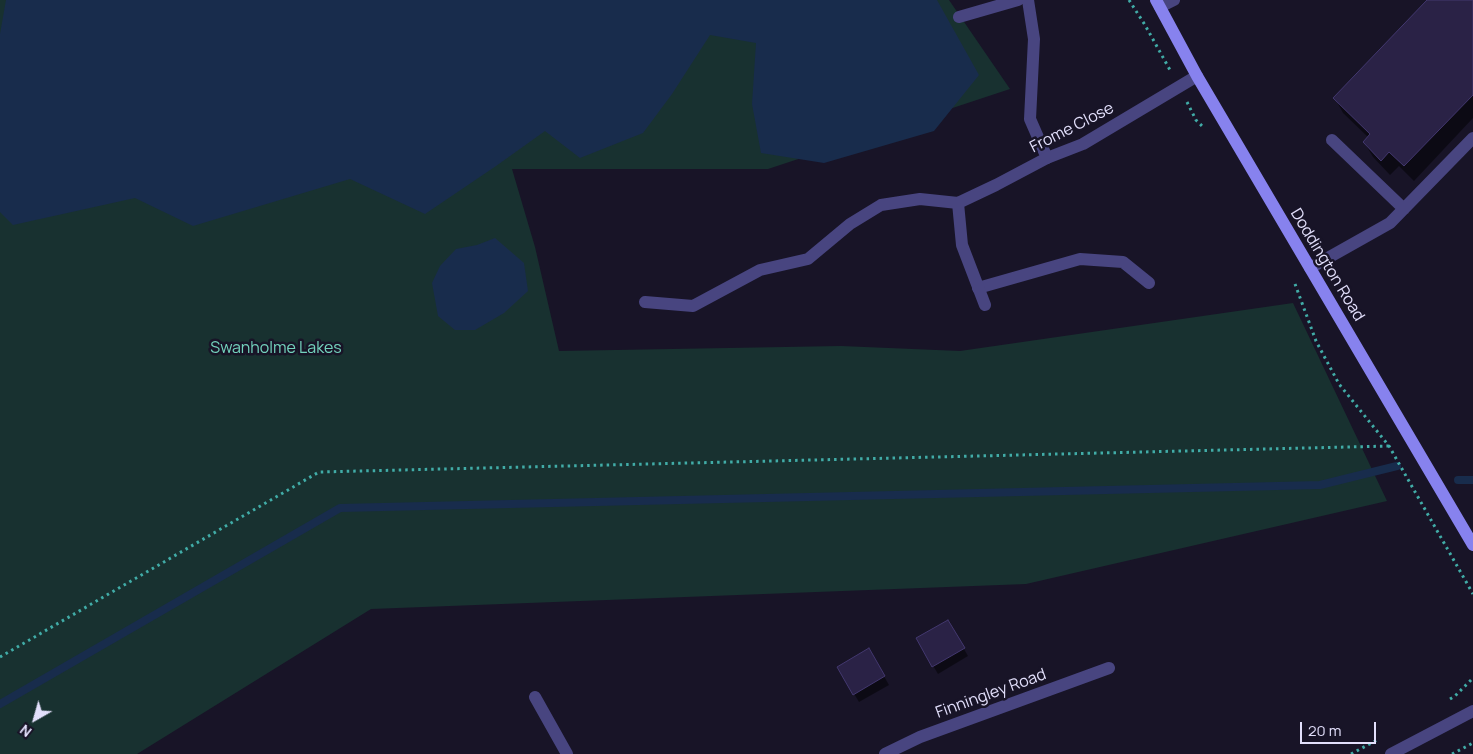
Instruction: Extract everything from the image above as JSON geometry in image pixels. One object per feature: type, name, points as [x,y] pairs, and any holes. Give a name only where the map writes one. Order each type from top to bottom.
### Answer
[{"type":"main road","name":"Doddington Road","points":[[1158,4],[1197,76],[1473,545]]},
{"type":"street","points":[[959,16],[1018,0]]},
{"type":"street","points":[[1028,0],[1034,39],[1030,119],[1047,158]]},
{"type":"street","points":[[1158,4],[1174,0]]},
{"type":"street","name":"Frome Close","points":[[645,302],[693,306],[760,270],[808,259],[850,224],[881,205],[920,200],[958,203],[1047,158],[1083,144],[1197,76]]},
{"type":"street","points":[[1310,268],[1390,223],[1473,138]]},
{"type":"street","points":[[1332,140],[1404,209]]},
{"type":"street","points":[[958,203],[962,245],[984,305]]},
{"type":"street","points":[[978,288],[1080,259],[1123,262],[1149,283]]},
{"type":"street","name":"Finningley Road","points":[[885,754],[920,737],[1109,668]]},
{"type":"street","points":[[535,696],[567,754]]},
{"type":"street","points":[[1391,754],[1473,711]]},
{"type":"path","points":[[1129,0],[1145,25],[1196,120],[1208,132]]},
{"type":"path","points":[[1294,282],[1316,341],[1339,384],[1389,446],[1473,594]]},
{"type":"path","points":[[1,655],[319,472],[1389,446]]},
{"type":"path","points":[[1452,754],[1473,743]]},
{"type":"green space","name":"Swanholme Lakes","points":[[0,0],[949,0],[1010,89],[768,169],[512,169],[535,247],[559,351],[841,346],[960,351],[1293,303],[1387,501],[1026,584],[371,609],[137,754],[0,754]]},
{"type":"water","points":[[6,0],[937,0],[979,75],[934,131],[824,163],[761,153],[752,104],[756,43],[710,35],[672,94],[643,133],[580,158],[545,131],[425,214],[350,179],[193,226],[135,198],[13,225],[0,212],[0,34]]},
{"type":"water","points":[[495,238],[524,263],[528,291],[504,313],[475,330],[455,330],[438,316],[432,283],[440,266],[456,249],[477,245]]},
{"type":"building","points":[[1427,0],[1473,0],[1473,95],[1404,166],[1389,152],[1381,161],[1363,142],[1370,134],[1333,98]]},
{"type":"building","points":[[948,620],[965,648],[932,667],[916,638]]},
{"type":"building","points":[[869,648],[885,676],[853,695],[837,667]]},
{"type":"waterway","points":[[0,704],[340,508],[1320,485],[1397,466]]},
{"type":"waterway","points":[[1458,480],[1473,480]]}]
